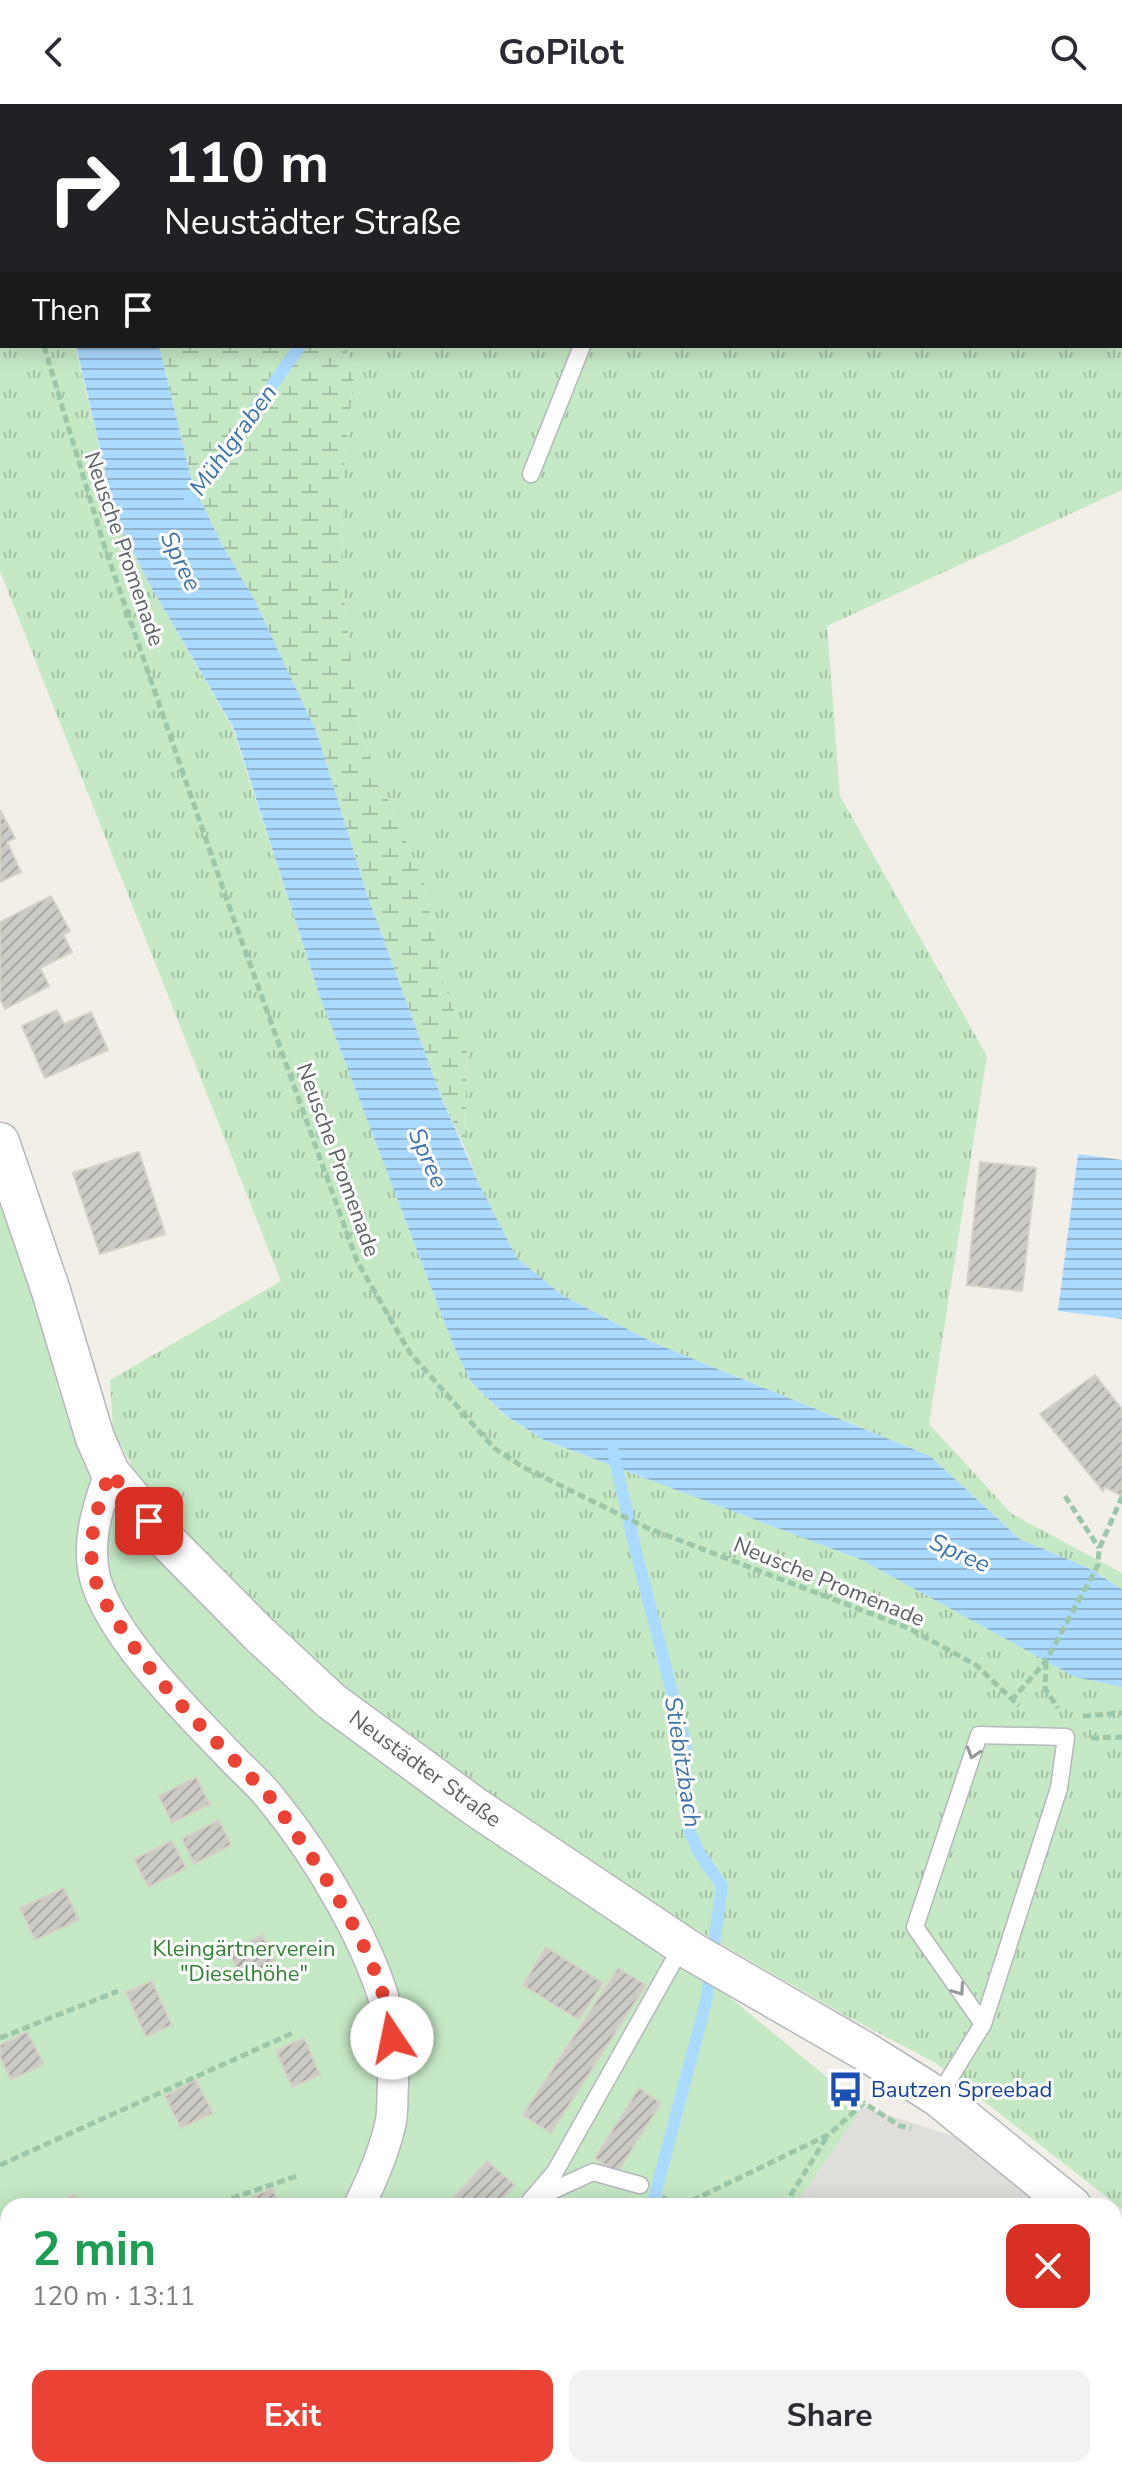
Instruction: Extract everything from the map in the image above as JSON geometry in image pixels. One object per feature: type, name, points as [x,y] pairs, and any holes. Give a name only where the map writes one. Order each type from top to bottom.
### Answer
[{"type":"street","name":"Neustädter Straße","points":[[0,1142],[51,1291],[95,1438],[110,1472],[166,1540],[259,1634],[331,1701],[474,1806],[686,1949],[938,2097],[1062,2198]]},
{"type":"street","points":[[110,1472],[95,1514],[91,1549],[96,1579],[110,1611],[173,1697],[272,1800],[330,1884],[381,1986],[394,2055],[391,2120],[363,2198]]},
{"type":"lane","points":[[531,474],[581,348]]},
{"type":"lane","points":[[938,2097],[983,2024],[1059,1788],[1066,1737],[979,1735],[915,1927],[983,2024]]},
{"type":"lane","points":[[533,2198],[555,2172],[686,1949]]},
{"type":"lane","points":[[540,2198],[593,2172],[640,2185]]},
{"type":"path","name":"Neusche Promenade","points":[[45,348],[103,542],[357,1261],[410,1353],[494,1448],[523,1467],[604,1508],[645,1527],[908,1628],[976,1665],[1011,1701],[1046,1661]]},
{"type":"path","points":[[1065,1496],[1099,1549]]},
{"type":"path","points":[[1122,1497],[1099,1549],[1098,1565],[1046,1661],[1045,1689],[1057,1708],[1084,1716],[1122,1713]]},
{"type":"path","points":[[0,2038],[118,1991]]},
{"type":"path","points":[[0,2165],[295,2032]]},
{"type":"path","points":[[698,2198],[828,2135],[864,2103],[910,2129],[938,2097]]},
{"type":"path","points":[[789,2198],[828,2135]]},
{"type":"path","points":[[232,2198],[297,2176]]},
{"type":"shaded area","points":[[863,2107],[962,2139],[1035,2198],[800,2198]]},
{"type":"green space","points":[[0,348],[75,348],[116,517],[151,587],[232,727],[319,994],[452,1342],[471,1382],[505,1416],[544,1440],[863,1560],[1075,1676],[1122,1687],[1122,2198],[1108,2198],[934,2062],[848,2017],[669,1914],[470,1784],[337,1687],[265,1623],[142,1485],[113,1430],[110,1380],[281,1281],[0,571]]},
{"type":"green space","points":[[159,348],[342,348],[355,366],[342,485],[341,573],[359,730],[424,883],[444,985],[467,1043],[465,1148],[440,1094],[366,891],[317,733],[255,601],[220,541],[192,482]]},
{"type":"green space","points":[[342,348],[1122,348],[1122,490],[827,626],[840,796],[987,1056],[929,1424],[1012,1514],[1122,1573],[1122,1589],[1090,1569],[1020,1539],[930,1456],[652,1342],[562,1295],[517,1258],[480,1186],[465,1148],[467,1043],[444,985],[424,883],[359,730],[341,573],[342,485],[355,366]]},
{"type":"green space","name":"Kleingärtnerverein \"Dieselhöhe\"","points":[[0,1205],[43,1322],[58,1388],[81,1450],[123,1521],[152,1554],[243,1646],[321,1717],[470,1826],[727,1995],[863,2107],[800,2198],[0,2198]]},
{"type":"water","name":"Spree","points":[[76,348],[159,348],[192,482],[220,541],[255,601],[317,733],[366,891],[440,1094],[480,1186],[517,1258],[562,1295],[652,1342],[930,1456],[1020,1539],[1090,1569],[1122,1589],[1122,1687],[1075,1677],[862,1560],[544,1440],[506,1416],[471,1382],[452,1342],[319,994],[233,727],[151,587],[116,517]]},
{"type":"water","points":[[1078,1154],[1122,1160],[1122,1319],[1058,1311]]},
{"type":"building","points":[[0,810],[15,838],[7,842],[21,872],[0,882]]},
{"type":"building","points":[[51,896],[70,931],[63,934],[72,952],[40,968],[49,986],[5,1009],[0,999],[0,922]]},
{"type":"building","points":[[57,1010],[64,1024],[91,1012],[108,1050],[45,1078],[22,1026]]},
{"type":"building","points":[[139,1152],[165,1234],[100,1254],[73,1173]]},
{"type":"building","points":[[980,1162],[1036,1168],[1022,1291],[967,1285]]},
{"type":"building","points":[[1095,1375],[1122,1409],[1122,1496],[1105,1487],[1103,1491],[1040,1414]]},
{"type":"building","points":[[196,1777],[210,1804],[172,1823],[159,1796]]},
{"type":"building","points":[[219,1820],[231,1845],[194,1864],[182,1839]]},
{"type":"building","points":[[172,1841],[186,1868],[148,1887],[134,1859]]},
{"type":"building","points":[[64,1888],[79,1920],[35,1940],[20,1908]]},
{"type":"building","points":[[262,1935],[278,1967],[244,1983],[229,1952]]},
{"type":"building","points":[[546,1947],[603,1983],[579,2020],[523,1985]]},
{"type":"building","points":[[618,1968],[646,1985],[551,2133],[523,2115]]},
{"type":"building","points":[[152,1981],[172,2025],[146,2037],[126,1992]]},
{"type":"building","points":[[27,2032],[44,2064],[11,2080],[0,2057],[0,2045]]},
{"type":"building","points":[[304,2038],[320,2075],[292,2087],[276,2051]]},
{"type":"building","points":[[196,2080],[213,2113],[181,2128],[165,2096]]},
{"type":"building","points":[[639,2088],[661,2103],[617,2173],[595,2158]]},
{"type":"building","points":[[487,2161],[515,2185],[504,2198],[453,2198]]},
{"type":"building","points":[[272,2188],[276,2198],[250,2198]]},
{"type":"waterway","name":"Mühlgraben","points":[[189,502],[299,348]]},
{"type":"waterway","name":"Stiebitzbach","points":[[613,1451],[685,1742],[688,1827],[699,1853],[722,1886],[706,2002],[654,2198]]},
{"type":"place","name":"Bautzen Spreebad","points":[[845,2090]]},
{"type":"route","points":[[149,1521],[110,1472],[95,1514],[91,1549],[96,1579],[110,1611],[173,1697],[272,1800],[330,1884],[381,1986],[392,2038]]}]
